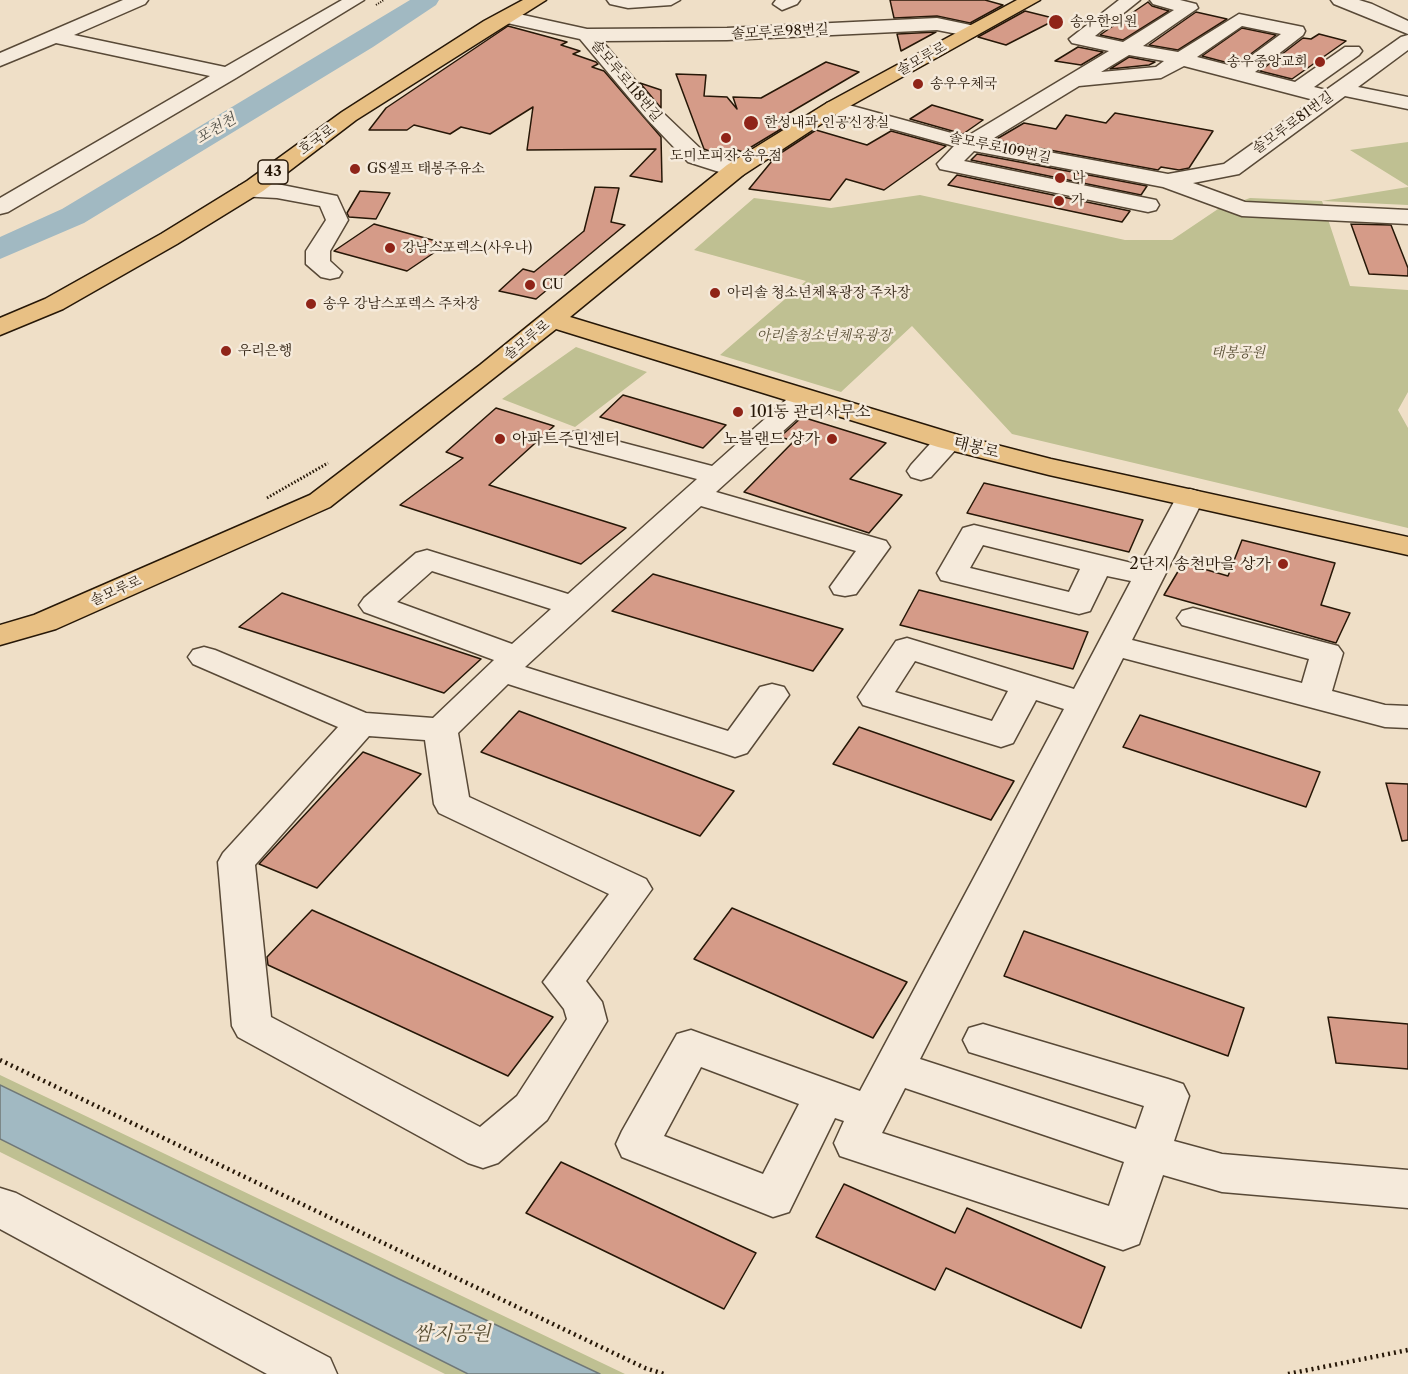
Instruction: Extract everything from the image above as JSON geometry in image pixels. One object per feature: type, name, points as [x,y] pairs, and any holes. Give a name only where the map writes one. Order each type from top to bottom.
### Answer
[{"type":"main road","name":"호국로","points":[[264,153],[440,33],[501,9],[537,0]]},
{"type":"main road","name":"솔모루로","points":[[0,635],[45,622],[320,501],[552,320],[735,170],[834,107],[1031,0]]},
{"type":"main road","name":"호국로","points":[[0,327],[54,304],[169,239],[247,191],[501,9]]},
{"type":"main road","points":[[0,309],[140,237],[216,185]]},
{"type":"main road","name":"태봉로","points":[[552,320],[948,441],[1049,467],[1408,546]]},
{"type":"street","points":[[0,60],[51,36],[139,0]]},
{"type":"street","points":[[0,207],[354,0]]},
{"type":"street","points":[[616,0],[628,3],[671,0]]},
{"type":"street","points":[[1131,0],[1079,39],[1129,47],[1298,88],[1408,103]]},
{"type":"street","points":[[1148,206],[948,164],[969,144],[1189,8],[1159,0]]},
{"type":"street","points":[[1340,0],[1365,8],[1408,28]]},
{"type":"street","name":"솔모루로118번길","points":[[501,9],[587,35],[654,115],[696,157],[735,170]]},
{"type":"street","points":[[1074,81],[1161,72],[1239,20],[1296,31],[1240,74]]},
{"type":"street","name":"솔모루로98번길","points":[[587,35],[727,34],[937,24],[973,31]]},
{"type":"street","points":[[51,36],[229,74]]},
{"type":"street","name":"솔모루로81번길","points":[[1168,181],[1230,169],[1408,41]]},
{"type":"street","points":[[1298,88],[1352,51]]},
{"type":"street","points":[[1387,100],[1408,83]]},
{"type":"street","name":"솔모루로109번길","points":[[834,107],[969,144],[1168,181]]},
{"type":"street","points":[[1168,181],[1242,209],[1408,218]]},
{"type":"street","points":[[247,191],[277,191],[329,201],[337,220],[318,251],[318,264],[330,272]]},
{"type":"street","points":[[204,657],[361,723],[441,730],[509,664],[804,398]]},
{"type":"street","points":[[578,439],[874,547],[845,587]]},
{"type":"street","points":[[921,471],[948,441]]},
{"type":"street","points":[[983,1040],[1167,1096],[1123,1230],[855,1143],[1190,498]]},
{"type":"street","points":[[574,606],[427,559],[375,605],[509,664],[735,745],[772,695]]},
{"type":"street","points":[[1097,564],[1148,576]]},
{"type":"street","points":[[1193,618],[1327,653],[1314,697]]},
{"type":"street","points":[[1112,645],[1385,716],[1408,717]]},
{"type":"street","points":[[1027,686],[1082,703]]},
{"type":"street","points":[[361,723],[236,862],[252,1026],[483,1150],[532,1108],[587,1021],[582,1002],[563,982],[633,889],[452,804],[441,730]]},
{"type":"street","points":[[894,1067],[1149,1152],[1222,1173],[1408,1189]]},
{"type":"street","points":[[825,1096],[870,1113]]},
{"type":"street","points":[[0,1208],[313,1374]]},
{"type":"path","points":[[258,502],[336,458]]},
{"type":"path","points":[[0,1060],[623,1358],[664,1374]]},
{"type":"path","points":[[1288,1374],[1408,1350]]},
{"type":"green space","points":[[1408,142],[1408,186],[1350,150]]},
{"type":"green space","points":[[1408,187],[1408,205],[1322,201]]},
{"type":"green space","name":"태봉공원","points":[[920,195],[1125,240],[1172,240],[1218,209],[1250,198],[1322,201],[1350,286],[1408,290],[1408,392],[1398,410],[1408,428],[1408,528],[1012,434],[912,326],[841,392],[720,355],[806,281],[694,250],[754,198],[831,208]]},
{"type":"green space","points":[[576,347],[647,372],[575,427],[502,399]]},
{"type":"green space","name":"쌈지공원","points":[[0,1075],[625,1374],[445,1374],[0,1152]]},
{"type":"water","name":"쌈지공원","points":[[0,1085],[600,1374],[468,1374],[0,1139]]},
{"type":"building","points":[[890,0],[985,0],[1003,5],[970,23],[937,16],[894,18]]},
{"type":"building","points":[[1148,2],[1152,6],[1169,11],[1123,40],[1100,35]]},
{"type":"building","points":[[1025,11],[1057,19],[1006,45],[978,37]]},
{"type":"building","points":[[1196,12],[1227,19],[1178,50],[1149,45]]},
{"type":"building","points":[[508,26],[567,42],[561,45],[580,51],[573,54],[598,64],[592,67],[604,71],[661,137],[662,182],[630,176],[656,149],[527,150],[533,107],[490,134],[461,127],[450,134],[414,125],[407,130],[369,130],[386,108]]},
{"type":"building","points":[[1242,28],[1276,35],[1236,65],[1202,56]]},
{"type":"building","points":[[936,32],[901,51],[897,34]]},
{"type":"building","points":[[1319,34],[1346,41],[1292,79],[1260,71],[1303,38],[1311,39]]},
{"type":"building","points":[[1078,47],[1103,52],[1081,65],[1055,61]]},
{"type":"building","points":[[1129,57],[1155,62],[1149,65],[1110,69]]},
{"type":"building","points":[[826,62],[859,72],[779,119],[791,123],[743,152],[731,148],[722,156],[704,149],[676,74],[706,75],[704,96],[727,97],[737,109],[733,97],[761,98]]},
{"type":"building","points":[[640,83],[661,90],[661,108]]},
{"type":"building","points":[[932,105],[983,120],[963,134],[910,119]]},
{"type":"building","points":[[1115,113],[1213,131],[1189,168],[1179,170],[1161,167],[1158,170],[995,140],[1024,123],[1056,129],[1066,115],[1106,123]]},
{"type":"building","points":[[816,130],[867,145],[891,131],[946,146],[884,190],[846,179],[830,200],[749,189],[772,161],[770,160]]},
{"type":"building","points":[[977,154],[1147,186],[1141,195],[971,160]]},
{"type":"building","name":"가","points":[[957,175],[1130,211],[1122,222],[948,185]]},
{"type":"building","points":[[595,187],[619,188],[611,222],[625,225],[536,299],[499,291],[523,269],[534,272],[584,231]]},
{"type":"building","points":[[360,191],[390,193],[376,219],[349,217],[347,213]]},
{"type":"building","name":"강남스포렉스(사우나)","points":[[374,224],[447,244],[407,271],[334,251]]},
{"type":"building","points":[[1351,224],[1391,225],[1408,268],[1408,276],[1369,274]]},
{"type":"building","points":[[623,395],[726,425],[703,448],[600,417]]},
{"type":"building","points":[[496,408],[554,426],[489,485],[626,528],[581,564],[400,505],[463,458],[446,452]]},
{"type":"building","points":[[802,417],[886,443],[850,479],[902,495],[869,533],[744,492],[794,441],[780,437]]},
{"type":"building","points":[[984,483],[1143,520],[1129,552],[967,513]]},
{"type":"building","points":[[1242,540],[1335,563],[1321,605],[1350,613],[1336,643],[1164,595],[1183,563],[1228,576]]},
{"type":"building","points":[[653,574],[843,629],[813,671],[612,611]]},
{"type":"building","points":[[919,590],[1088,632],[1073,669],[900,625]]},
{"type":"building","points":[[282,593],[481,659],[444,693],[239,627]]},
{"type":"building","points":[[519,711],[734,791],[700,836],[481,752]]},
{"type":"building","points":[[1140,715],[1320,772],[1306,807],[1123,747]]},
{"type":"building","points":[[859,727],[1014,781],[991,820],[833,764]]},
{"type":"building","points":[[363,752],[421,774],[317,888],[259,864]]},
{"type":"building","points":[[1386,783],[1408,784],[1408,840],[1402,841]]},
{"type":"building","points":[[732,908],[907,982],[873,1038],[694,959]]},
{"type":"building","points":[[312,910],[553,1017],[508,1076],[268,965],[267,957]]},
{"type":"building","points":[[1024,931],[1244,1008],[1228,1056],[1004,976]]},
{"type":"building","points":[[1328,1017],[1408,1024],[1408,1069],[1336,1063]]},
{"type":"building","points":[[561,1162],[756,1253],[724,1309],[526,1213]]},
{"type":"building","points":[[844,1184],[955,1233],[967,1208],[1105,1267],[1081,1328],[946,1268],[935,1290],[816,1237]]},
{"type":"waterway","name":"포천천","points":[[0,249],[73,216],[364,41],[427,0]]},
{"type":"place","name":"송우한의원","points":[[1056,22]]},
{"type":"place","name":"송우중앙교회","points":[[1320,62]]},
{"type":"place","name":"송우우체국","points":[[918,84]]},
{"type":"place","name":"한성내과 인공신장실","points":[[751,123]]},
{"type":"place","name":"도미노피자 송우점","points":[[726,138]]},
{"type":"place","name":"GS셀프 태봉주유소","points":[[355,169]]},
{"type":"place","name":"나","points":[[1060,178]]},
{"type":"place","name":"가","points":[[1059,201]]},
{"type":"place","name":"강남스포렉스(사우나)","points":[[390,248]]},
{"type":"place","name":"CU","points":[[530,285]]},
{"type":"place","name":"아리솔 청소년체육광장 주차장","points":[[715,293]]},
{"type":"place","name":"송우 강남스포렉스 주차장","points":[[311,304]]},
{"type":"place","name":"우리은행","points":[[226,351]]},
{"type":"place","name":"101동 관리사무소","points":[[738,412]]},
{"type":"place","name":"아파트주민센터","points":[[500,439]]},
{"type":"place","name":"노블랜드 상가","points":[[832,439]]},
{"type":"place","name":"2단지 송천마을 상가","points":[[1283,564]]},
{"type":"park label","name":"아리솔청소년체육광장","points":[[824,336]]}]
